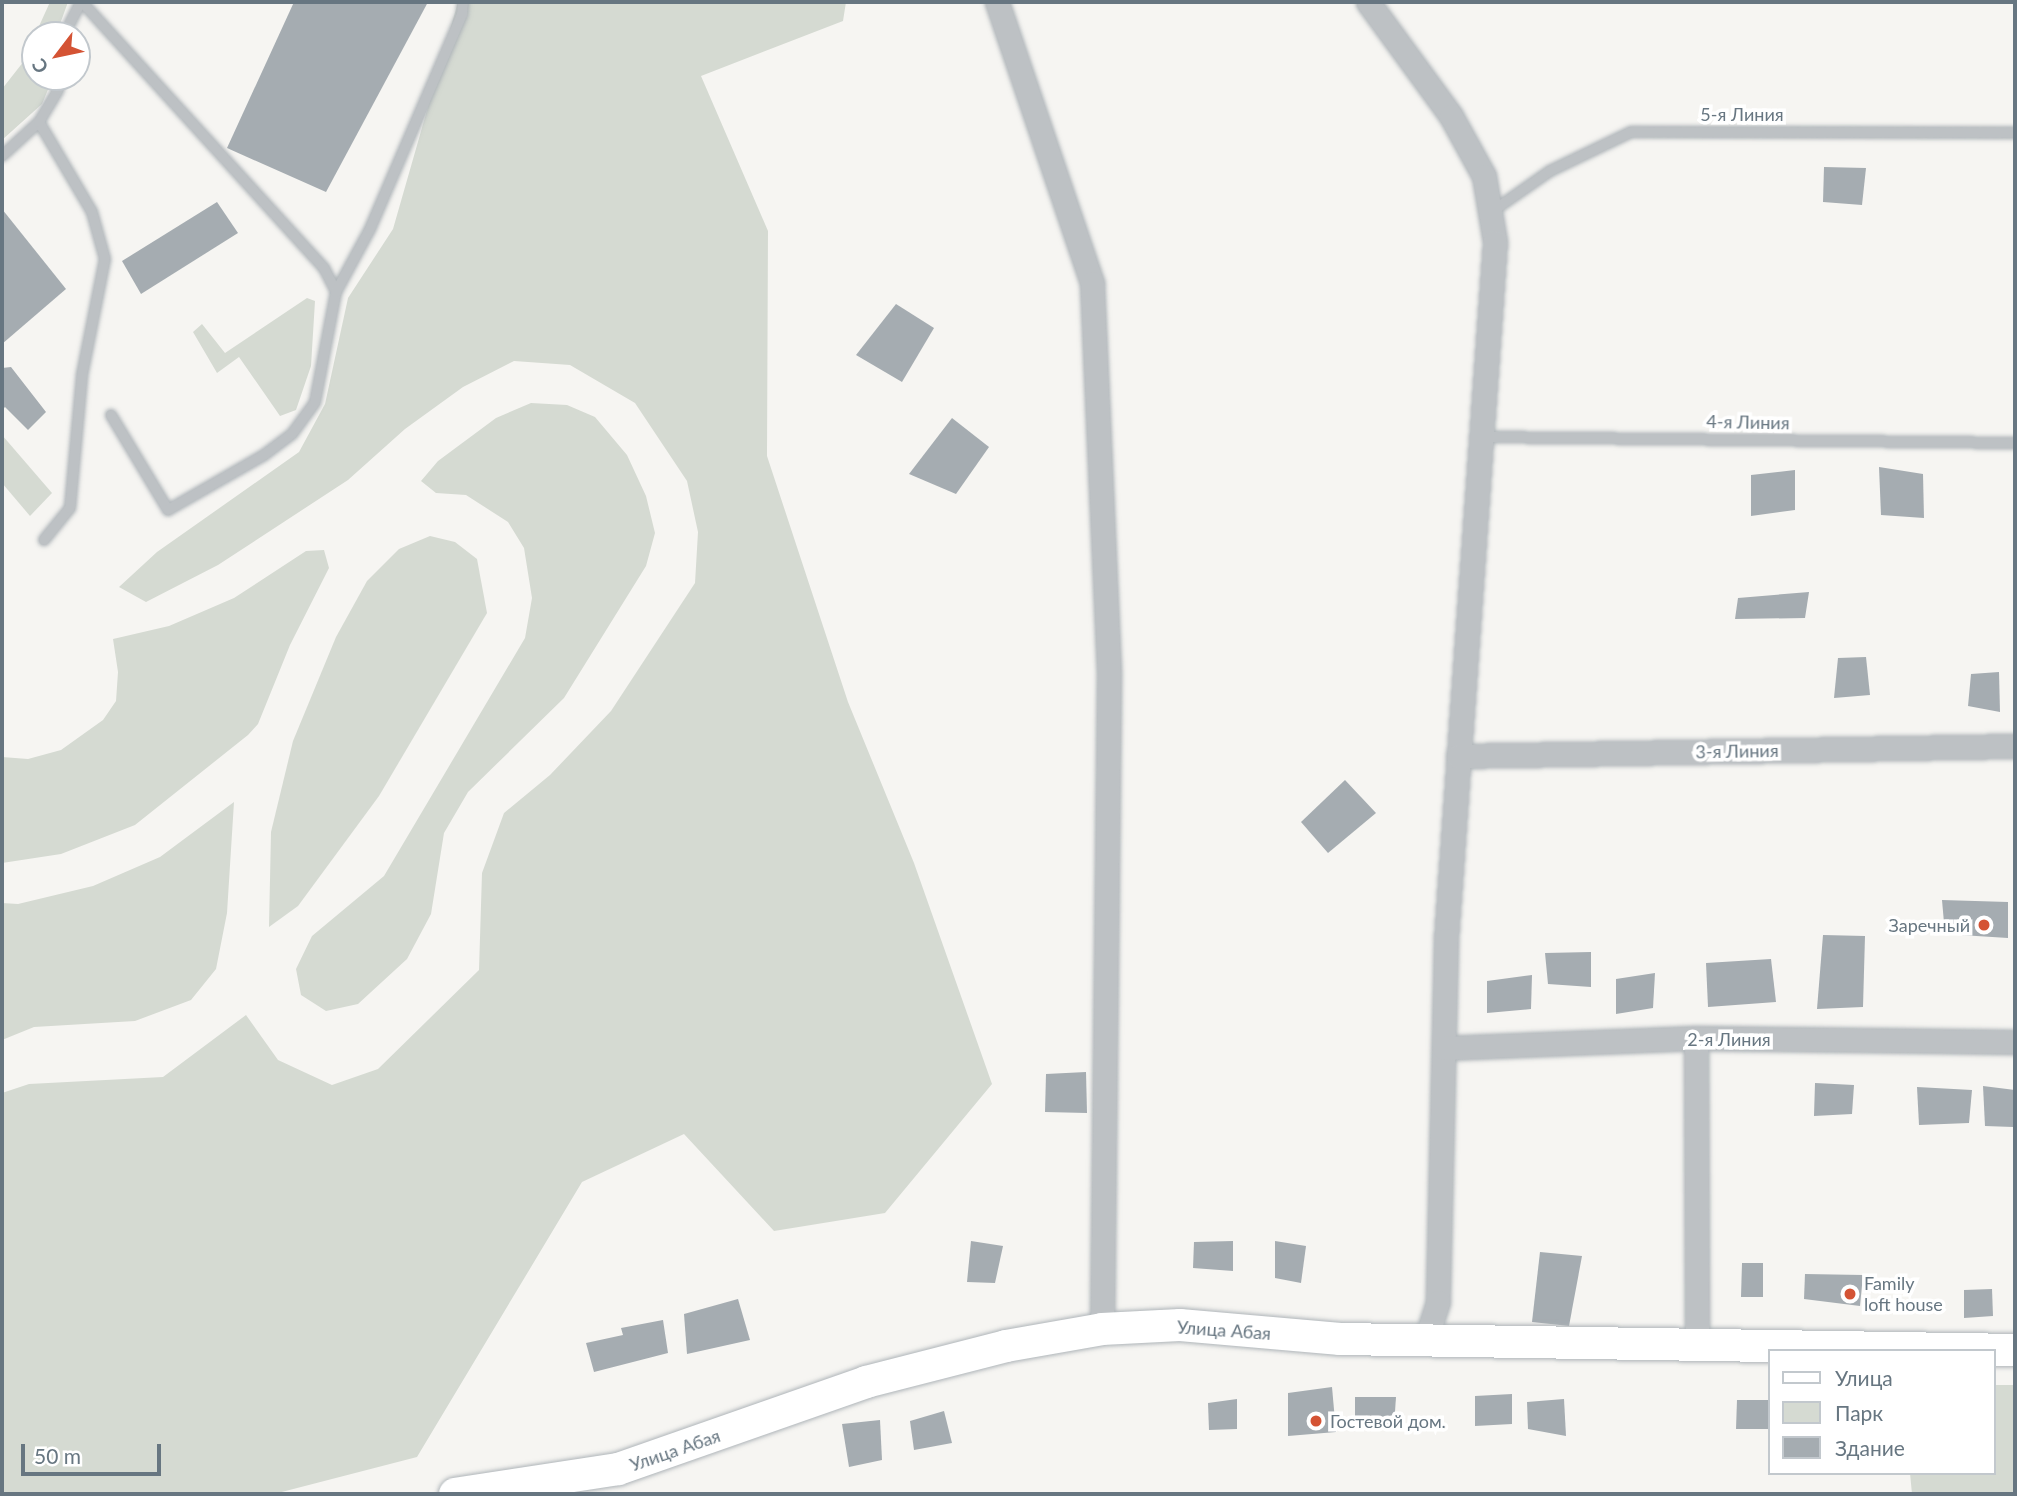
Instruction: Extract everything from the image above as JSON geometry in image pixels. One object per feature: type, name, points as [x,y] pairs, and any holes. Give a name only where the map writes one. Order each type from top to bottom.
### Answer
[{"type":"street","points":[[997,2],[1092,284],[1109,674],[1102,1329]]},
{"type":"street","points":[[1368,2],[1451,116],[1484,176],[1495,242],[1458,757],[1444,1048],[1438,1302],[1426,1339]]},
{"type":"street","name":"3-я Линия","points":[[1458,757],[2015,746]]},
{"type":"street","points":[[1696,1038],[1697,1344]]},
{"type":"street","name":"2-я Линия","points":[[1444,1048],[1696,1038],[2015,1042]]},
{"type":"street","name":"Улица Абая","points":[[455,1494],[618,1469],[866,1382],[1006,1346],[1102,1329],[1180,1325],[1340,1339],[1962,1349]]},
{"type":"street","name":"Улица Абая","points":[[1996,1350],[2015,1350]]},
{"type":"lane","points":[[71,21],[81,2],[324,268],[335,292]]},
{"type":"lane","points":[[111,415],[168,510],[264,455],[292,434],[315,402],[335,292],[370,229],[462,15],[463,2]]},
{"type":"lane","points":[[2,156],[39,122],[57,91]]},
{"type":"lane","points":[[39,122],[92,212],[105,259],[82,375],[70,508],[44,540]]},
{"type":"lane","name":"5-я Линия","points":[[1490,213],[1550,171],[1631,132],[2015,133]]},
{"type":"lane","name":"4-я Линия","points":[[1481,437],[2015,443]]},
{"type":"green space","points":[[50,2],[68,2],[61,21],[41,21]]},
{"type":"green space","points":[[458,2],[846,2],[843,21],[701,76],[768,231],[767,456],[848,702],[914,863],[992,1084],[885,1213],[774,1231],[684,1134],[582,1182],[417,1457],[274,1494],[2,1494],[2,1093],[29,1084],[163,1077],[246,1015],[278,1060],[332,1085],[378,1069],[479,970],[482,873],[504,813],[550,775],[611,711],[695,583],[698,532],[687,481],[635,403],[570,365],[514,361],[463,387],[405,429],[348,480],[218,565],[146,602],[119,587],[157,552],[299,452],[325,404],[348,298],[393,229]]},
{"type":"green space","points":[[21,65],[21,91],[47,91],[42,104],[2,140],[2,89]]},
{"type":"green space","points":[[307,298],[315,301],[311,366],[296,410],[280,416],[239,357],[217,373],[193,332],[202,324],[225,353]]},
{"type":"green space","points":[[531,403],[567,405],[595,417],[627,455],[646,496],[655,533],[646,566],[564,698],[468,792],[444,833],[431,914],[407,959],[358,1004],[326,1011],[301,995],[296,969],[312,936],[384,876],[525,638],[532,598],[524,548],[508,522],[466,495],[436,493],[421,481],[438,461],[496,418]]},
{"type":"green space","points":[[2,435],[52,493],[30,516],[2,483]]},
{"type":"green space","points":[[430,536],[455,542],[477,559],[487,613],[379,796],[298,906],[269,927],[271,832],[293,741],[336,637],[367,581],[399,549]]},
{"type":"green space","points":[[324,550],[329,568],[290,645],[258,724],[248,735],[135,825],[61,854],[2,863],[2,757],[28,759],[61,750],[103,720],[116,701],[118,672],[113,639],[169,626],[234,598],[306,551]]},
{"type":"green space","points":[[234,802],[227,913],[216,969],[191,1000],[135,1021],[34,1027],[2,1040],[2,903],[18,904],[93,886],[160,857]]},
{"type":"green space","points":[[1996,1385],[2015,1385],[2015,1494],[1912,1494],[1910,1475],[1996,1475]]},
{"type":"building","points":[[294,2],[428,2],[326,192],[227,148]]},
{"type":"building","points":[[1824,167],[1866,168],[1862,205],[1823,202]]},
{"type":"building","points":[[217,202],[238,233],[141,294],[122,261]]},
{"type":"building","points":[[2,209],[66,289],[2,344]]},
{"type":"building","points":[[896,304],[934,328],[902,382],[856,355]]},
{"type":"building","points":[[11,367],[46,412],[28,430],[5,407],[2,410],[2,368]]},
{"type":"building","points":[[952,418],[989,447],[956,494],[909,474]]},
{"type":"building","points":[[1879,467],[1923,474],[1924,518],[1881,515]]},
{"type":"building","points":[[1795,470],[1795,510],[1751,516],[1751,475]]},
{"type":"building","points":[[1809,592],[1805,618],[1735,619],[1738,598]]},
{"type":"building","points":[[1866,657],[1870,695],[1834,698],[1838,658]]},
{"type":"building","points":[[1999,672],[2000,712],[1968,706],[1971,674]]},
{"type":"building","points":[[1345,780],[1376,813],[1328,853],[1301,822]]},
{"type":"building","points":[[1942,900],[2008,902],[2008,938],[1945,934]]},
{"type":"building","points":[[1823,935],[1865,936],[1863,1007],[1817,1009]]},
{"type":"building","points":[[1591,952],[1591,987],[1548,984],[1545,953]]},
{"type":"building","points":[[1771,959],[1776,1002],[1708,1007],[1706,963]]},
{"type":"building","points":[[1655,973],[1653,1008],[1616,1014],[1616,979]]},
{"type":"building","points":[[1532,975],[1531,1009],[1487,1013],[1487,981]]},
{"type":"building","points":[[1086,1072],[1087,1113],[1045,1112],[1046,1074]]},
{"type":"building","points":[[1815,1083],[1854,1085],[1852,1114],[1814,1116]]},
{"type":"building","points":[[1983,1086],[2015,1090],[2013,1127],[1985,1126]]},
{"type":"building","points":[[1917,1087],[1972,1090],[1969,1123],[1919,1125]]},
{"type":"building","points":[[971,1241],[1003,1246],[995,1283],[967,1282]]},
{"type":"building","points":[[1233,1241],[1233,1271],[1193,1268],[1194,1242]]},
{"type":"building","points":[[1275,1241],[1306,1246],[1301,1283],[1275,1278]]},
{"type":"building","points":[[1540,1252],[1582,1256],[1569,1326],[1532,1322]]},
{"type":"building","points":[[1742,1263],[1763,1263],[1763,1297],[1741,1297]]},
{"type":"building","points":[[1805,1274],[1863,1275],[1860,1306],[1804,1299]]},
{"type":"building","points":[[1992,1289],[1993,1316],[1964,1318],[1964,1290]]},
{"type":"building","points":[[738,1299],[750,1340],[687,1354],[684,1314]]},
{"type":"building","points":[[663,1320],[668,1353],[594,1372],[586,1343],[623,1335],[621,1328]]},
{"type":"building","points":[[1332,1387],[1336,1432],[1288,1436],[1288,1393]]},
{"type":"building","points":[[1512,1394],[1512,1424],[1475,1426],[1475,1396]]},
{"type":"building","points":[[1355,1397],[1396,1397],[1394,1426],[1355,1429]]},
{"type":"building","points":[[1237,1399],[1237,1429],[1209,1430],[1208,1403]]},
{"type":"building","points":[[1564,1399],[1566,1436],[1528,1429],[1527,1402]]},
{"type":"building","points":[[1737,1400],[1769,1400],[1769,1429],[1736,1429]]},
{"type":"building","points":[[944,1411],[952,1443],[914,1450],[910,1421]]},
{"type":"building","points":[[880,1420],[882,1460],[849,1467],[842,1424]]},
{"type":"place","name":"Заречный","points":[[1984,925]]},
{"type":"place","name":"Family loft house","points":[[1850,1294]]},
{"type":"place","name":"Гостевой дом.","points":[[1316,1421]]}]
